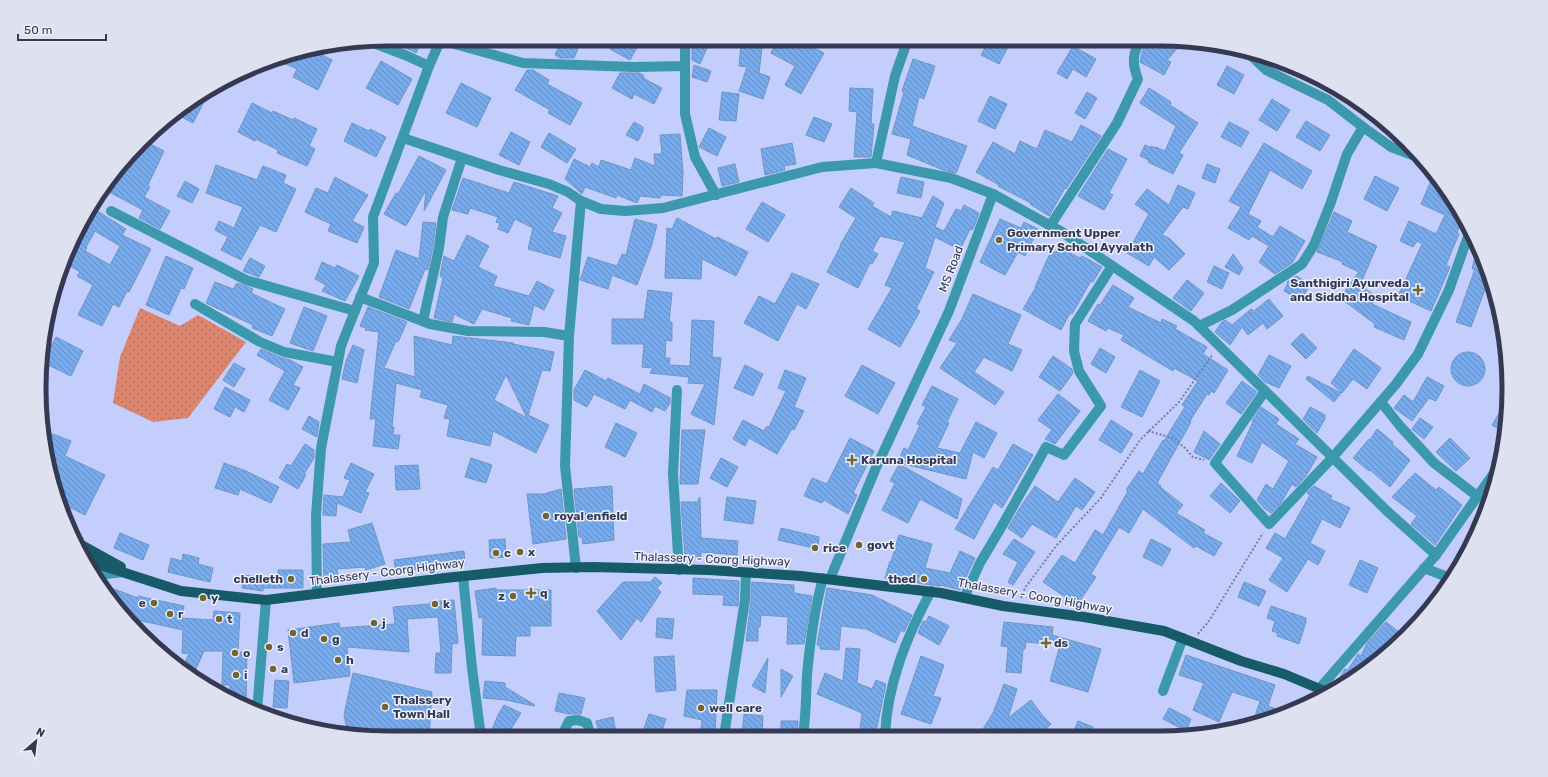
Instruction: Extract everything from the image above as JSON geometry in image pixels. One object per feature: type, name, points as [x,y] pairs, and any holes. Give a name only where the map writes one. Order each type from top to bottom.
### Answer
[{"type":"main road","points":[[85,547],[138,577]]},
{"type":"main road","name":"Thalassery - Coorg Highway","points":[[99,570],[123,572],[181,591],[266,600],[542,568],[709,570],[826,579],[931,591],[1017,608],[1084,617],[1164,631],[1241,661],[1284,674],[1322,690]]},
{"type":"street","points":[[382,46],[429,66]]},
{"type":"street","points":[[317,594],[316,515],[321,448],[341,346],[374,263],[373,217],[437,46]]},
{"type":"street","points":[[462,46],[524,63],[634,67],[684,66]]},
{"type":"street","points":[[685,46],[685,114],[695,157],[716,195]]},
{"type":"street","points":[[876,163],[895,76],[906,46]]},
{"type":"street","points":[[1050,226],[1117,123],[1138,79],[1135,73],[1133,59],[1137,46]]},
{"type":"street","points":[[1256,60],[1266,70],[1328,100],[1391,147],[1409,154]]},
{"type":"street","points":[[1199,326],[1232,310],[1302,264],[1314,245],[1331,202],[1347,154],[1363,127]]},
{"type":"street","points":[[403,138],[499,170],[549,184],[568,192],[581,201],[601,209],[625,211],[663,208],[822,167],[876,163],[951,178],[993,194],[1050,226],[1194,321],[1387,511],[1436,554]]},
{"type":"street","points":[[422,321],[439,248],[444,217],[462,158]]},
{"type":"street","name":"MS Road","points":[[804,731],[806,716],[807,677],[815,607],[875,470],[949,311],[993,194]]},
{"type":"street","points":[[576,568],[565,466],[569,336],[581,201]]},
{"type":"street","points":[[111,211],[246,280],[355,310]]},
{"type":"street","points":[[1265,391],[1216,463],[1269,524],[1381,402],[1418,354],[1449,290],[1467,238]]},
{"type":"street","points":[[964,598],[980,563],[1046,447],[1064,455],[1101,406],[1080,371],[1074,351],[1074,324],[1112,266]]},
{"type":"street","points":[[360,297],[430,324],[468,331],[544,332],[569,336]]},
{"type":"street","points":[[195,304],[260,342],[284,352],[338,362]]},
{"type":"street","points":[[677,390],[672,474],[679,570]]},
{"type":"street","points":[[1381,402],[1400,426],[1434,463],[1477,496]]},
{"type":"street","points":[[1324,689],[1436,554],[1489,479]]},
{"type":"street","points":[[1424,568],[1446,576]]},
{"type":"street","points":[[725,731],[745,600],[746,573]]},
{"type":"street","points":[[463,576],[479,731]]},
{"type":"street","points":[[886,731],[893,684],[901,657],[914,622],[931,591]]},
{"type":"street","points":[[257,705],[266,600]]},
{"type":"street","points":[[1163,691],[1187,640]]},
{"type":"street","points":[[564,731],[569,721],[578,720],[587,723],[589,731]]},
{"type":"path","points":[[1017,608],[1025,588],[1056,546],[1101,498],[1140,440],[1179,402],[1219,346]]},
{"type":"path","points":[[1148,431],[1173,438],[1193,457],[1216,463]]},
{"type":"path","points":[[1187,640],[1209,621],[1269,524]]},
{"type":"shaded area","points":[[140,308],[180,326],[198,315],[246,342],[188,418],[153,422],[113,403],[120,357]]},
{"type":"building","points":[[402,46],[420,46],[416,53]]},
{"type":"building","points":[[559,46],[572,46],[578,49],[574,58],[560,58],[555,55]]},
{"type":"building","points":[[612,46],[638,46],[630,60],[610,49]]},
{"type":"building","points":[[693,46],[708,46],[700,64],[692,60]]},
{"type":"building","points":[[741,46],[762,46],[759,73],[770,77],[763,99],[739,91],[747,67],[739,66]]},
{"type":"building","points":[[774,46],[810,46],[824,53],[801,94],[785,85],[795,66],[771,53]]},
{"type":"building","points":[[986,46],[1009,46],[999,64],[981,55]]},
{"type":"building","points":[[1073,46],[1096,59],[1086,77],[1073,69],[1067,79],[1057,73]]},
{"type":"building","points":[[1144,46],[1179,47],[1167,60],[1171,62],[1164,75],[1140,62]]},
{"type":"building","points":[[319,54],[332,60],[318,90],[293,77],[297,69],[283,63]]},
{"type":"building","points":[[913,59],[935,66],[924,99],[919,97],[912,126],[967,146],[956,173],[943,170],[907,155],[911,139],[892,134],[904,92],[902,91]]},
{"type":"building","points":[[381,61],[412,79],[398,105],[366,88]]},
{"type":"building","points":[[694,65],[711,71],[707,82],[692,77]]},
{"type":"building","points":[[1227,66],[1244,75],[1234,94],[1217,85]]},
{"type":"building","points":[[527,70],[533,70],[549,80],[547,84],[582,103],[570,125],[548,113],[550,110],[515,90]]},
{"type":"building","points":[[620,73],[640,73],[644,76],[643,78],[662,88],[654,104],[634,94],[632,99],[612,88]]},
{"type":"building","points":[[461,83],[491,98],[477,127],[446,113]]},
{"type":"building","points":[[850,88],[873,89],[871,124],[874,124],[871,157],[854,157],[857,112],[849,111]]},
{"type":"building","points":[[1149,88],[1171,102],[1170,105],[1198,123],[1179,153],[1183,155],[1173,174],[1148,162],[1149,160],[1140,156],[1145,145],[1151,148],[1151,146],[1156,147],[1165,151],[1176,126],[1140,103]]},
{"type":"building","points":[[722,92],[739,94],[736,121],[719,120]]},
{"type":"building","points":[[1087,92],[1097,98],[1085,119],[1075,113]]},
{"type":"building","points":[[990,96],[1007,104],[995,129],[978,121]]},
{"type":"building","points":[[205,99],[193,123],[181,117]]},
{"type":"building","points":[[1272,99],[1290,110],[1277,131],[1259,120]]},
{"type":"building","points":[[252,103],[272,113],[273,111],[293,120],[294,118],[317,129],[309,146],[315,149],[307,166],[277,153],[278,150],[256,139],[255,141],[238,132]]},
{"type":"building","points":[[814,117],[832,124],[824,142],[806,135]]},
{"type":"building","points":[[1306,121],[1330,135],[1320,151],[1296,137]]},
{"type":"building","points":[[634,122],[643,127],[643,131],[638,141],[626,135]]},
{"type":"building","points":[[1229,122],[1249,132],[1241,147],[1221,137]]},
{"type":"building","points":[[352,123],[369,131],[370,129],[386,137],[376,157],[344,141]]},
{"type":"building","points":[[1081,125],[1101,136],[1066,189],[1065,188],[1049,216],[1030,204],[1031,203],[998,186],[999,185],[976,172],[993,142],[1015,154],[1020,141],[1037,149],[1045,130],[1072,142]]},
{"type":"building","points":[[709,128],[726,137],[717,156],[699,147]]},
{"type":"building","points":[[511,132],[530,142],[519,165],[499,155]]},
{"type":"building","points":[[549,133],[576,149],[567,163],[541,147]]},
{"type":"building","points":[[680,134],[683,173],[682,196],[661,195],[660,198],[640,196],[637,203],[617,195],[616,198],[585,187],[582,194],[565,179],[574,159],[590,167],[592,163],[599,167],[601,160],[631,170],[635,158],[655,166],[654,154],[662,154],[660,135]]},
{"type":"building","points":[[149,143],[164,151],[148,185],[150,187],[144,197],[170,211],[160,229],[139,218],[143,210],[109,192]]},
{"type":"building","points":[[792,143],[796,164],[784,166],[785,170],[765,175],[761,149]]},
{"type":"building","points":[[1264,143],[1312,171],[1302,189],[1270,170],[1248,214],[1261,221],[1257,227],[1273,237],[1280,226],[1305,241],[1292,263],[1275,274],[1259,262],[1269,246],[1252,236],[1249,240],[1228,228],[1241,207],[1229,201]]},
{"type":"building","points":[[1108,149],[1127,159],[1109,193],[1113,195],[1104,210],[1078,196]]},
{"type":"building","points":[[419,156],[446,170],[424,211],[426,190],[406,226],[384,214],[396,193],[398,194]]},
{"type":"building","points":[[735,164],[739,182],[722,186],[718,168]]},
{"type":"building","points":[[1207,164],[1220,169],[1215,183],[1202,178]]},
{"type":"building","points":[[216,165],[257,180],[263,166],[286,175],[283,183],[296,189],[276,232],[260,225],[241,260],[221,250],[228,237],[215,230],[219,221],[234,228],[243,207],[206,193]]},
{"type":"building","points":[[1375,176],[1399,188],[1387,211],[1364,199]]},
{"type":"building","points":[[335,177],[368,195],[352,221],[364,227],[357,243],[328,231],[331,224],[305,212],[316,188],[328,193]]},
{"type":"building","points":[[901,177],[924,182],[921,198],[897,193]]},
{"type":"building","points":[[463,178],[509,193],[514,182],[558,196],[552,208],[562,213],[552,232],[566,236],[560,258],[528,249],[533,228],[515,219],[508,233],[498,229],[500,223],[496,222],[498,217],[470,208],[468,214],[452,210]]},
{"type":"building","points":[[185,181],[199,189],[192,203],[177,196]]},
{"type":"building","points":[[1430,183],[1434,185],[1460,224],[1457,233],[1459,234],[1446,265],[1450,267],[1431,311],[1398,296],[1422,244],[1417,241],[1413,247],[1400,241],[1409,221],[1436,234],[1445,215],[1421,204]]},
{"type":"building","points":[[1178,185],[1195,193],[1188,209],[1183,207],[1162,235],[1169,238],[1185,254],[1169,270],[1154,257],[1149,266],[1127,253],[1149,214],[1135,204],[1147,189],[1169,205]]},
{"type":"building","points":[[851,188],[874,203],[872,206],[891,217],[893,211],[922,218],[933,196],[944,203],[935,227],[944,231],[956,209],[961,211],[964,205],[979,213],[974,227],[972,230],[970,229],[960,250],[935,237],[925,268],[934,272],[916,309],[920,311],[900,347],[868,329],[892,288],[885,285],[905,242],[880,236],[872,251],[878,254],[872,264],[870,263],[858,288],[827,272],[840,245],[856,218],[839,207]]},
{"type":"building","points":[[762,202],[785,215],[768,242],[746,229]]},
{"type":"building","points":[[96,210],[126,229],[122,235],[151,249],[129,292],[127,291],[119,307],[113,304],[102,326],[78,315],[93,285],[77,276],[80,272],[69,265]],"holes":[[[95,231],[120,246],[110,265],[85,251]]]},
{"type":"building","points":[[1334,212],[1352,221],[1347,232],[1377,246],[1360,285],[1377,297],[1372,304],[1411,322],[1404,340],[1374,327],[1375,324],[1340,298],[1359,272],[1342,264],[1343,262],[1317,252]]},
{"type":"building","points":[[677,218],[716,239],[717,237],[748,252],[736,276],[702,259],[701,279],[665,278],[667,228],[672,229]]},
{"type":"building","points":[[635,219],[657,225],[651,247],[637,285],[612,275],[608,289],[580,280],[588,257],[617,266],[622,254],[626,255]]},
{"type":"building","points":[[1000,219],[1021,228],[1024,222],[1038,229],[1025,256],[1018,252],[1005,275],[980,262]]},
{"type":"building","points":[[423,222],[436,223],[433,247],[428,270],[425,269],[409,309],[379,297],[396,250],[419,259]]},
{"type":"building","points":[[467,235],[489,246],[478,267],[497,276],[493,286],[529,296],[537,281],[554,290],[544,310],[534,305],[529,325],[511,321],[512,318],[482,309],[474,324],[454,314],[452,322],[434,318],[443,278],[440,276],[444,256],[454,261]]},
{"type":"building","points":[[1058,247],[1080,258],[1082,256],[1102,267],[1093,282],[1091,281],[1072,314],[1070,313],[1061,330],[1023,309],[1036,287],[1051,251],[1055,253]]},
{"type":"building","points":[[1233,254],[1243,268],[1239,275],[1225,267]]},
{"type":"building","points":[[1475,255],[1486,286],[1471,327],[1456,322],[1475,269],[1472,269]]},
{"type":"building","points":[[166,256],[193,268],[184,289],[181,288],[169,315],[146,305]]},
{"type":"building","points":[[250,258],[265,266],[259,277],[243,271]]},
{"type":"building","points":[[322,262],[335,268],[337,265],[359,276],[345,301],[322,291],[326,285],[315,279]]},
{"type":"building","points":[[1214,266],[1229,273],[1222,289],[1207,282]]},
{"type":"building","points":[[792,273],[819,284],[806,309],[797,304],[778,341],[744,323],[759,296],[775,304]]},
{"type":"building","points":[[1296,276],[1310,284],[1301,301],[1284,291],[1288,283],[1287,282]]},
{"type":"building","points":[[1187,280],[1204,293],[1191,311],[1173,298]]},
{"type":"building","points":[[215,282],[233,289],[237,283],[253,289],[251,293],[285,309],[272,336],[252,328],[253,325],[206,303]]},
{"type":"building","points":[[1113,285],[1134,298],[1128,307],[1161,323],[1162,319],[1177,326],[1175,329],[1207,347],[1203,354],[1228,370],[1214,393],[1211,391],[1209,395],[1207,394],[1190,421],[1191,422],[1157,483],[1183,505],[1176,513],[1205,530],[1203,533],[1222,543],[1214,556],[1196,546],[1194,548],[1143,509],[1129,533],[1119,527],[1091,574],[1096,577],[1077,605],[1043,582],[1062,555],[1075,563],[1095,530],[1103,535],[1128,491],[1126,490],[1139,471],[1143,474],[1185,407],[1182,405],[1198,381],[1174,368],[1173,371],[1121,340],[1124,335],[1108,328],[1106,331],[1088,321],[1098,304],[1100,305]]},
{"type":"building","points":[[648,290],[672,293],[669,322],[672,322],[672,341],[666,340],[665,358],[670,358],[669,365],[690,366],[692,320],[714,321],[712,357],[721,358],[714,425],[691,414],[705,384],[688,383],[689,377],[650,373],[653,368],[642,367],[644,344],[612,344],[612,319],[644,319]]},
{"type":"building","points":[[973,294],[1021,315],[1008,344],[1022,350],[1012,371],[984,357],[974,372],[1004,392],[995,405],[940,368],[957,343],[949,340],[962,319]]},
{"type":"building","points":[[1269,299],[1283,316],[1267,329],[1263,323],[1248,335],[1242,327],[1230,345],[1215,332],[1225,320],[1232,325],[1251,309],[1253,310],[1250,314]]},
{"type":"building","points":[[304,307],[327,316],[313,351],[290,343]]},
{"type":"building","points":[[368,307],[407,322],[398,342],[396,341],[384,368],[415,377],[414,336],[452,345],[453,336],[514,343],[513,344],[554,352],[550,371],[542,370],[528,415],[549,425],[536,453],[493,431],[490,446],[447,436],[450,419],[444,418],[448,405],[420,397],[422,390],[396,383],[392,427],[394,427],[393,435],[400,435],[398,449],[373,446],[376,419],[370,419],[379,332],[365,330],[366,328],[360,326]],"holes":[[[506,375],[527,418],[494,400]]]},
{"type":"building","points":[[1302,333],[1317,348],[1306,359],[1291,344]]},
{"type":"building","points":[[56,337],[83,351],[71,376],[47,365],[48,352]]},
{"type":"building","points":[[353,345],[364,350],[357,383],[342,379],[346,361]]},
{"type":"building","points":[[1100,348],[1115,357],[1106,373],[1091,364]]},
{"type":"building","points":[[261,349],[290,360],[303,367],[293,385],[300,388],[288,410],[269,400],[285,371],[257,355]]},
{"type":"building","points":[[1354,349],[1381,368],[1367,389],[1353,379],[1342,393],[1331,383]]},
{"type":"building","points":[[1465,352],[1471,352],[1480,357],[1484,363],[1484,375],[1480,381],[1471,386],[1465,386],[1456,381],[1451,372],[1451,366],[1456,357]]},
{"type":"building","points":[[1269,355],[1291,366],[1279,388],[1265,382],[1258,375]]},
{"type":"building","points":[[1053,356],[1072,369],[1073,373],[1060,391],[1039,377]]},
{"type":"building","points":[[234,363],[245,369],[234,387],[223,380]]},
{"type":"building","points":[[745,365],[763,374],[753,396],[734,388]]},
{"type":"building","points":[[862,365],[895,383],[878,414],[845,396]]},
{"type":"building","points":[[585,370],[606,381],[608,378],[640,394],[644,384],[670,398],[670,403],[665,411],[655,406],[652,412],[630,400],[625,409],[594,394],[587,407],[574,400],[574,390]]},
{"type":"building","points":[[785,370],[806,378],[794,407],[804,411],[794,430],[792,429],[777,454],[749,438],[745,446],[733,439],[743,420],[764,431],[767,426],[769,427],[786,391],[778,388]]},
{"type":"building","points":[[1140,370],[1160,381],[1142,417],[1121,407]]},
{"type":"building","points":[[1308,376],[1341,393],[1334,402],[1306,379]]},
{"type":"building","points":[[1427,377],[1444,386],[1436,401],[1429,398],[1412,421],[1394,408],[1404,395],[1413,402]]},
{"type":"building","points":[[1242,381],[1257,392],[1241,414],[1226,403]]},
{"type":"building","points":[[932,386],[958,399],[937,448],[960,453],[976,422],[997,433],[984,458],[973,452],[966,479],[899,463],[902,458],[900,457],[904,448],[908,450],[920,425],[917,424],[926,407],[922,405]]},
{"type":"building","points":[[225,387],[250,400],[244,412],[235,407],[230,417],[214,409]]},
{"type":"building","points":[[1058,394],[1080,411],[1055,444],[1045,439],[1052,430],[1038,420]]},
{"type":"building","points":[[1261,407],[1279,419],[1276,424],[1299,439],[1295,444],[1317,457],[1306,476],[1296,487],[1292,484],[1281,503],[1271,513],[1257,500],[1266,484],[1273,489],[1289,461],[1262,442],[1252,463],[1237,456],[1253,422],[1252,421]]},
{"type":"building","points":[[1310,407],[1325,415],[1325,419],[1317,433],[1303,419]]},
{"type":"building","points":[[1501,410],[1499,430],[1492,425]]},
{"type":"building","points":[[309,416],[319,422],[317,437],[302,429]]},
{"type":"building","points":[[1420,418],[1433,427],[1424,439],[1412,429]]},
{"type":"building","points":[[1111,420],[1133,434],[1121,453],[1099,440]]},
{"type":"building","points":[[616,423],[637,433],[625,457],[605,447]]},
{"type":"building","points":[[1377,429],[1393,442],[1392,444],[1410,460],[1390,487],[1353,458],[1369,439],[1370,440]]},
{"type":"building","points":[[682,430],[705,430],[698,484],[680,484]]},
{"type":"building","points":[[1204,431],[1220,444],[1209,460],[1194,452]]},
{"type":"building","points":[[49,433],[71,441],[65,456],[105,475],[85,515],[67,506],[58,477]]},
{"type":"building","points":[[850,438],[874,451],[853,493],[857,495],[848,514],[824,500],[822,503],[804,496],[812,478],[827,484]]},
{"type":"building","points":[[1450,438],[1470,458],[1456,471],[1436,452]]},
{"type":"building","points":[[305,444],[314,450],[314,458],[304,474],[306,475],[298,489],[279,478],[287,464],[291,466]]},
{"type":"building","points":[[1013,444],[1033,455],[1002,508],[994,502],[974,539],[955,529],[993,467],[998,470]]},
{"type":"building","points":[[471,458],[492,465],[486,483],[465,477]]},
{"type":"building","points":[[721,458],[738,467],[727,487],[710,478]]},
{"type":"building","points":[[224,463],[246,471],[279,487],[271,503],[240,489],[238,495],[215,488]]},
{"type":"building","points":[[351,463],[374,474],[365,492],[369,493],[361,513],[337,503],[336,516],[323,515],[324,495],[343,497],[350,480],[344,478]]},
{"type":"building","points":[[899,464],[962,499],[957,519],[920,499],[908,523],[882,510],[895,483],[890,481]]},
{"type":"building","points":[[418,465],[420,489],[396,490],[395,466]]},
{"type":"building","points":[[1415,473],[1436,490],[1439,487],[1462,505],[1435,545],[1411,524],[1417,516],[1392,497]]},
{"type":"building","points":[[1075,478],[1095,492],[1082,510],[1076,506],[1056,538],[1032,524],[1022,538],[1008,528],[1035,486],[1058,502]]},
{"type":"building","points":[[1221,483],[1240,501],[1230,513],[1210,496]]},
{"type":"building","points":[[612,486],[614,540],[583,544],[582,537],[579,537],[574,489]]},
{"type":"building","points":[[1314,486],[1332,496],[1330,499],[1350,508],[1340,528],[1322,519],[1310,543],[1325,551],[1318,565],[1308,559],[1287,592],[1269,580],[1283,558],[1266,548],[1275,533],[1285,539],[1310,495],[1307,493]]},
{"type":"building","name":"royal enfield","points":[[561,489],[566,539],[533,544],[527,494],[544,494]]},
{"type":"building","points":[[700,497],[701,538],[738,541],[737,555],[701,552],[701,557],[685,557],[681,502],[696,502],[695,506]]},
{"type":"building","points":[[727,497],[756,501],[753,524],[724,520]]},
{"type":"building","points":[[372,523],[385,564],[366,570],[365,567],[337,569],[338,577],[324,578],[323,544],[351,542],[348,530]]},
{"type":"building","points":[[781,528],[819,537],[818,549],[778,540]]},
{"type":"building","points":[[120,533],[149,545],[143,560],[114,548]]},
{"type":"building","points":[[899,535],[932,544],[925,568],[950,573],[960,551],[975,558],[960,590],[941,585],[924,584],[896,579],[894,581],[885,578]]},
{"type":"building","points":[[505,539],[506,557],[490,558],[489,540]]},
{"type":"building","points":[[1014,539],[1035,552],[1013,585],[1008,582],[1018,562],[1003,554]]},
{"type":"building","points":[[1151,539],[1171,549],[1162,566],[1143,557]]},
{"type":"building","points":[[464,551],[465,564],[431,567],[396,573],[394,560]]},
{"type":"building","points":[[183,554],[199,558],[198,564],[213,568],[210,582],[168,572],[171,558],[182,561]]},
{"type":"building","points":[[1360,560],[1378,568],[1367,593],[1349,585]]},
{"type":"building","points":[[278,570],[303,570],[303,588],[263,588],[263,591],[242,588],[244,575],[278,580]]},
{"type":"building","points":[[655,577],[662,583],[657,588],[661,592],[641,622],[637,618],[621,640],[597,611],[623,582],[650,582]]},
{"type":"building","points":[[693,578],[739,581],[738,606],[723,605],[724,595],[693,594]]},
{"type":"building","points":[[752,582],[794,585],[794,593],[812,596],[804,644],[787,644],[788,617],[761,615],[760,627],[758,627],[758,641],[746,641]]},
{"type":"building","points":[[1244,582],[1266,591],[1259,606],[1238,597]]},
{"type":"building","points":[[110,588],[138,598],[138,596],[184,606],[182,618],[213,620],[214,611],[240,613],[238,652],[247,652],[246,700],[230,692],[230,685],[222,685],[223,651],[204,651],[195,671],[184,663],[189,654],[182,653],[183,630],[136,620],[134,615],[131,614]]},
{"type":"building","points":[[496,588],[496,590],[551,590],[551,626],[530,626],[530,636],[516,636],[515,656],[482,655],[483,617],[479,618],[475,591]]},
{"type":"building","points":[[827,588],[872,595],[912,615],[904,632],[901,630],[895,643],[866,629],[841,626],[839,650],[820,649],[820,645],[817,645]]},
{"type":"building","points":[[454,600],[458,643],[452,644],[451,673],[435,673],[436,653],[441,653],[438,617],[407,619],[409,652],[347,647],[350,676],[294,683],[288,630],[339,623],[340,628],[395,624],[393,607],[430,604],[430,602]]},
{"type":"building","points":[[1271,606],[1306,618],[1299,644],[1277,636],[1278,633],[1272,631],[1275,621],[1267,618]]},
{"type":"building","points":[[929,616],[949,626],[939,645],[918,633],[923,621],[926,622]]},
{"type":"building","points":[[657,618],[674,619],[672,639],[656,637]]},
{"type":"building","points":[[1004,622],[1053,627],[1052,635],[1101,649],[1088,692],[1050,681],[1060,645],[1026,642],[1025,649],[1023,649],[1021,673],[1006,672],[1008,647],[1001,646]]},
{"type":"building","points":[[1386,622],[1400,633],[1368,660],[1338,680],[1345,669],[1348,670],[1358,654],[1361,656],[1367,643]]},
{"type":"building","points":[[846,648],[860,649],[857,683],[872,689],[876,680],[886,684],[876,731],[860,731],[862,713],[817,694],[825,673],[843,681]]},
{"type":"building","points":[[1186,655],[1275,685],[1268,706],[1279,710],[1255,717],[1260,701],[1232,692],[1219,722],[1193,710],[1204,683],[1179,675]]},
{"type":"building","points":[[674,656],[676,690],[656,692],[654,657]]},
{"type":"building","points":[[921,656],[944,665],[933,696],[941,698],[931,724],[901,714]]},
{"type":"building","points":[[768,658],[765,693],[752,686]]},
{"type":"building","points":[[781,669],[793,676],[781,697]]},
{"type":"building","points":[[353,673],[432,692],[429,731],[388,731],[347,728],[344,715]]},
{"type":"building","points":[[275,680],[289,681],[287,708],[273,707]]},
{"type":"building","points":[[485,681],[505,683],[505,687],[535,705],[483,698]]},
{"type":"building","points":[[1004,684],[1017,689],[1008,718],[1031,700],[1051,724],[1044,731],[987,731],[983,729],[993,713]]},
{"type":"building","name":"well care","points":[[687,690],[717,690],[715,731],[701,731],[702,720],[684,716]]},
{"type":"building","points":[[559,693],[585,698],[581,714],[569,714],[555,711]]},
{"type":"building","points":[[504,705],[521,713],[511,729],[515,731],[491,731]]},
{"type":"building","points":[[1169,708],[1191,719],[1187,730],[1184,730],[1163,719]]},
{"type":"building","points":[[649,714],[666,719],[662,731],[643,731]]},
{"type":"building","points":[[744,714],[763,716],[762,731],[742,731]]},
{"type":"building","points":[[613,717],[616,731],[598,731],[596,721]]},
{"type":"building","points":[[781,721],[798,721],[797,731],[781,731]]},
{"type":"building","points":[[1078,721],[1093,727],[1092,731],[1074,731]]},
{"type":"place","name":"Government Upper Primary School Ayyalath","points":[[999,240]]},
{"type":"place","name":"Santhigiri Ayurveda and Siddha Hospital","points":[[1418,290]]},
{"type":"place","name":"Karuna Hospital","points":[[852,460]]},
{"type":"place","name":"royal enfield","points":[[546,516]]},
{"type":"place","name":"govt","points":[[859,545]]},
{"type":"place","name":"rice","points":[[815,548]]},
{"type":"place","name":"x","points":[[520,552]]},
{"type":"place","name":"c","points":[[496,553]]},
{"type":"place","name":"chelleth","points":[[291,579]]},
{"type":"place","name":"thed","points":[[924,579]]},
{"type":"place","name":"q","points":[[531,593]]},
{"type":"place","name":"z","points":[[513,596]]},
{"type":"place","name":"y","points":[[203,598]]},
{"type":"place","name":"e","points":[[154,603]]},
{"type":"place","name":"k","points":[[435,604]]},
{"type":"place","name":"r","points":[[170,614]]},
{"type":"place","name":"t","points":[[219,619]]},
{"type":"place","name":"j","points":[[374,623]]},
{"type":"place","name":"d","points":[[293,633]]},
{"type":"place","name":"g","points":[[324,639]]},
{"type":"place","name":"ds","points":[[1046,643]]},
{"type":"place","name":"s","points":[[269,647]]},
{"type":"place","name":"o","points":[[235,653]]},
{"type":"place","name":"h","points":[[338,660]]},
{"type":"place","name":"a","points":[[273,669]]},
{"type":"place","name":"i","points":[[236,675]]},
{"type":"place","name":"Thalssery Town Hall","points":[[385,707]]},
{"type":"place","name":"well care","points":[[701,708]]}]
